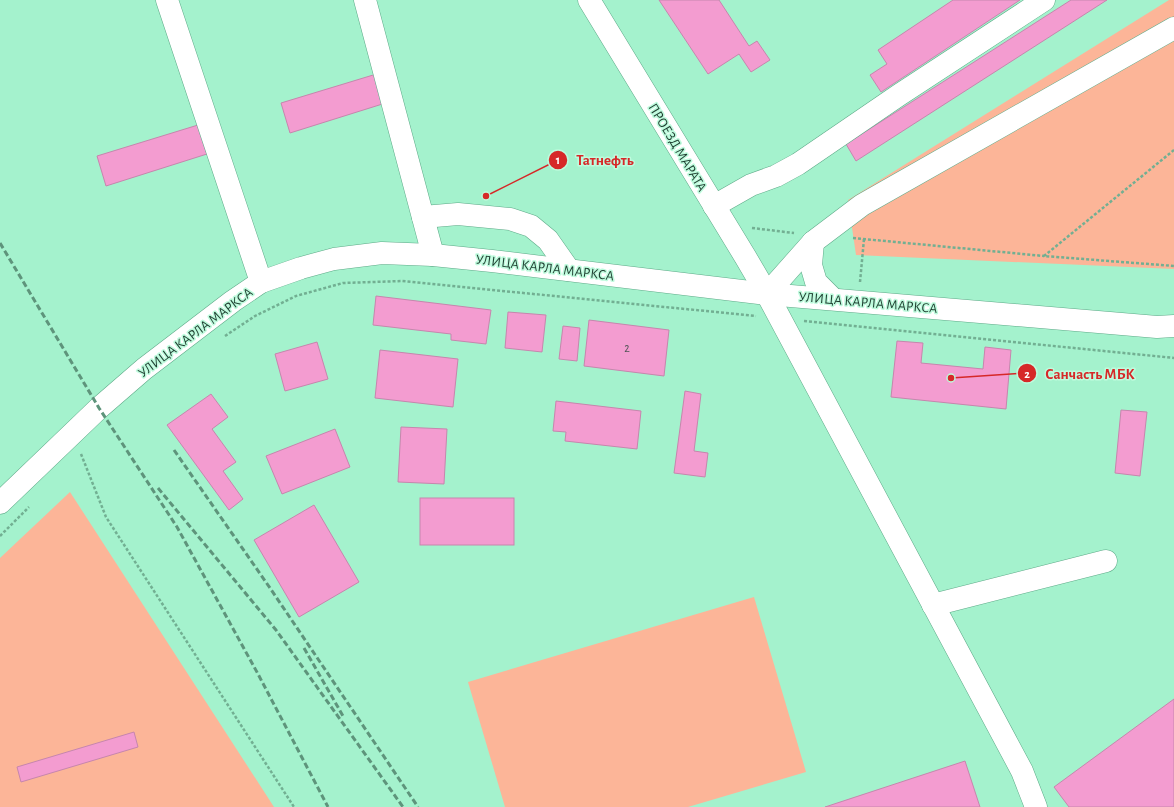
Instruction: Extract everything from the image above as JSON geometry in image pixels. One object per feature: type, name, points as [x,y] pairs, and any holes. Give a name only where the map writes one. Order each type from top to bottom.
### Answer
[{"type":"main road","points":[[166,0],[261,282]]},
{"type":"main road","points":[[365,0],[433,255]]},
{"type":"main road","name":"ПРОЕЗД МАРАТА","points":[[589,0],[726,225],[780,319],[1022,771],[1036,807]]},
{"type":"main road","points":[[714,206],[751,185],[776,176],[798,164],[899,94],[1044,0]]},
{"type":"main road","points":[[766,294],[818,239],[862,205],[1174,28]]},
{"type":"main road","points":[[423,217],[458,214],[510,219],[531,226],[548,240],[569,270]]},
{"type":"main road","points":[[818,239],[811,265],[816,282],[832,299]]},
{"type":"main road","name":"УЛИЦА КАРЛА МАРКСА","points":[[0,503],[99,408],[144,369],[233,301],[261,282],[301,268],[334,259],[382,253],[433,255],[766,294],[1157,327],[1174,326]]},
{"type":"main road","points":[[933,605],[1106,561]]},
{"type":"path","points":[[1044,256],[1174,150]]},
{"type":"path","points":[[726,225],[818,239],[1174,266]]},
{"type":"path","points":[[223,337],[255,316],[296,296],[343,283],[402,281],[1174,358]]},
{"type":"path","points":[[76,458],[81,453],[106,517],[294,807]]},
{"type":"path","points":[[0,536],[32,503]]},
{"type":"shaded area","points":[[1169,0],[1174,0],[1174,269],[856,255],[848,200]]},
{"type":"shaded area","points":[[70,492],[274,807],[0,807],[0,558]]},
{"type":"shaded area","points":[[754,597],[806,772],[688,807],[505,807],[468,682]]},
{"type":"building","points":[[659,0],[719,0],[749,46],[757,41],[770,60],[751,72],[739,54],[708,74]]},
{"type":"building","points":[[953,0],[1020,0],[881,92],[870,75],[887,64],[878,50]]},
{"type":"building","points":[[1071,0],[1107,0],[856,161],[846,144]]},
{"type":"building","points":[[383,72],[392,101],[290,133],[281,103]]},
{"type":"building","points":[[198,125],[207,154],[106,186],[97,156]]},
{"type":"building","points":[[376,296],[491,310],[486,344],[451,340],[451,334],[373,325]]},
{"type":"building","points":[[508,312],[546,315],[542,352],[505,348]]},
{"type":"building","points":[[589,320],[669,330],[664,376],[584,366]]},
{"type":"building","points":[[563,326],[580,328],[577,361],[559,359]]},
{"type":"building","points":[[897,341],[923,343],[921,363],[983,369],[985,347],[1011,350],[1006,409],[891,397]]},
{"type":"building","points":[[317,342],[328,379],[285,391],[275,354]]},
{"type":"building","points":[[380,350],[458,359],[453,407],[375,398]]},
{"type":"building","points":[[685,391],[701,394],[694,451],[708,453],[705,477],[674,473]]},
{"type":"building","points":[[211,394],[228,417],[212,429],[236,462],[223,471],[243,499],[229,510],[167,425]]},
{"type":"building","points":[[556,401],[641,411],[637,449],[565,441],[566,432],[553,431]]},
{"type":"building","points":[[1121,410],[1147,412],[1140,476],[1115,473]]},
{"type":"building","points":[[401,427],[447,429],[444,484],[398,482]]},
{"type":"building","points":[[335,429],[350,467],[282,494],[266,456]]},
{"type":"building","points":[[420,498],[514,498],[514,545],[420,545]]},
{"type":"building","points":[[314,505],[359,582],[299,617],[254,540]]},
{"type":"building","points":[[1174,699],[1174,807],[1069,807],[1054,787]]},
{"type":"building","points":[[134,732],[138,747],[21,782],[17,767]]},
{"type":"building","points":[[965,761],[980,807],[825,807]]},
{"type":"railway","points":[[0,243],[99,408],[177,527],[258,674],[328,807]]},
{"type":"railway","points":[[174,450],[270,588],[418,807]]},
{"type":"railway","points":[[158,488],[276,630],[403,807]]},
{"type":"railway","points":[[304,648],[343,716]]},
{"type":"place","name":"Татнефть","points":[[486,196]]},
{"type":"place","name":"Санчасть МБК","points":[[951,378]]}]
